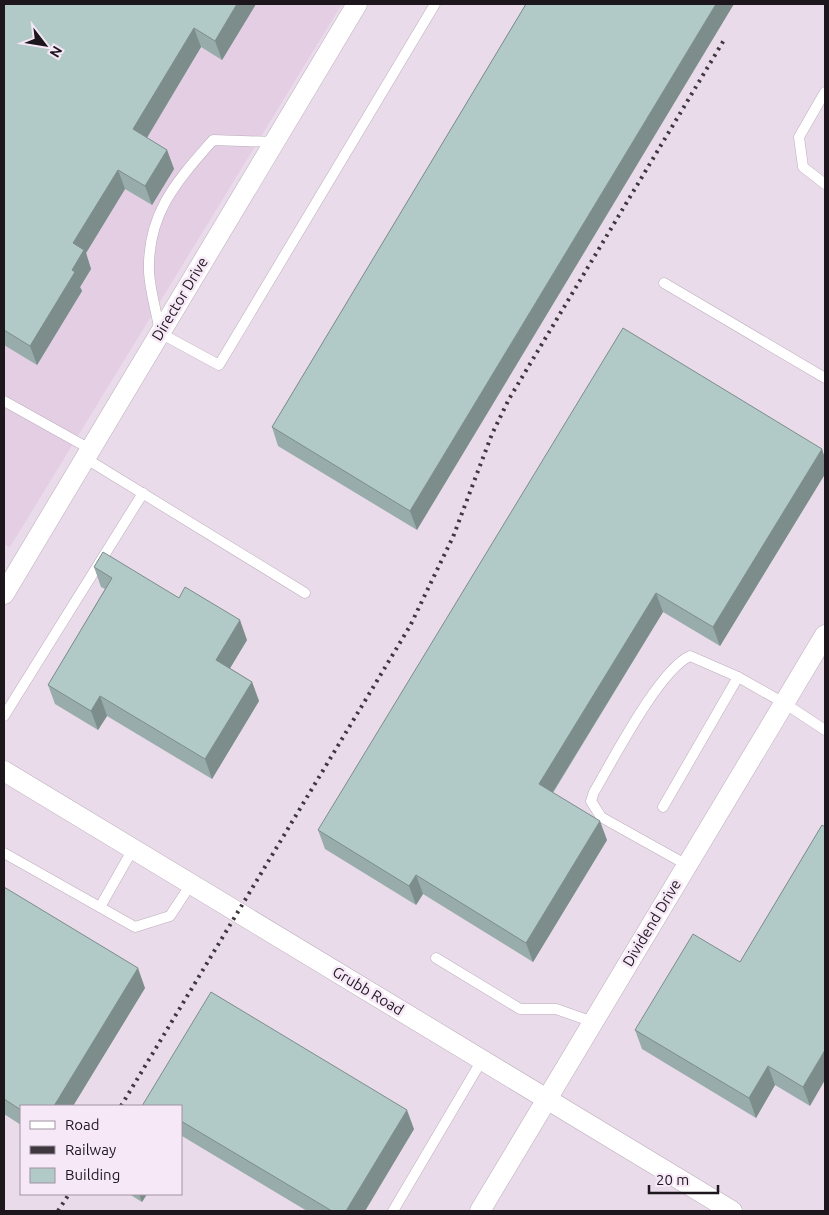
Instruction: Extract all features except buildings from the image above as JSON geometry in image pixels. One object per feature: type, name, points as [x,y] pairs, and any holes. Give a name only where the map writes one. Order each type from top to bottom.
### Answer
[{"type":"street","name":"Director Drive","points":[[4,594],[357,4]]},
{"type":"street","name":"Dividend Drive","points":[[480,1211],[825,635]]},
{"type":"street","name":"Grubb Road","points":[[4,771],[732,1211]]},
{"type":"lane","points":[[274,142],[213,140],[177,180],[154,224],[150,272],[160,333],[219,366],[435,4]]},
{"type":"lane","points":[[825,92],[799,137],[802,167],[825,184]]},
{"type":"lane","points":[[664,283],[825,378]]},
{"type":"lane","points":[[4,401],[88,454],[143,493],[305,593]]},
{"type":"lane","points":[[4,716],[143,493]]},
{"type":"lane","points":[[687,865],[601,817],[591,801],[594,792],[662,679],[680,660],[690,656],[738,678],[784,703],[825,730]]},
{"type":"lane","points":[[663,806],[738,678]]},
{"type":"lane","points":[[100,907],[133,849]]},
{"type":"lane","points":[[4,853],[135,927],[170,916],[191,884]]},
{"type":"lane","points":[[436,958],[520,1009],[556,1009],[593,1022]]},
{"type":"lane","points":[[393,1211],[482,1060]]},
{"type":"shaded area","points":[[4,4],[342,4],[10,547],[4,544]]},
{"type":"railway","points":[[122,1105],[410,626],[453,537],[492,434],[509,399],[724,40]]},
{"type":"railway","points":[[58,1211],[68,1195]]}]
